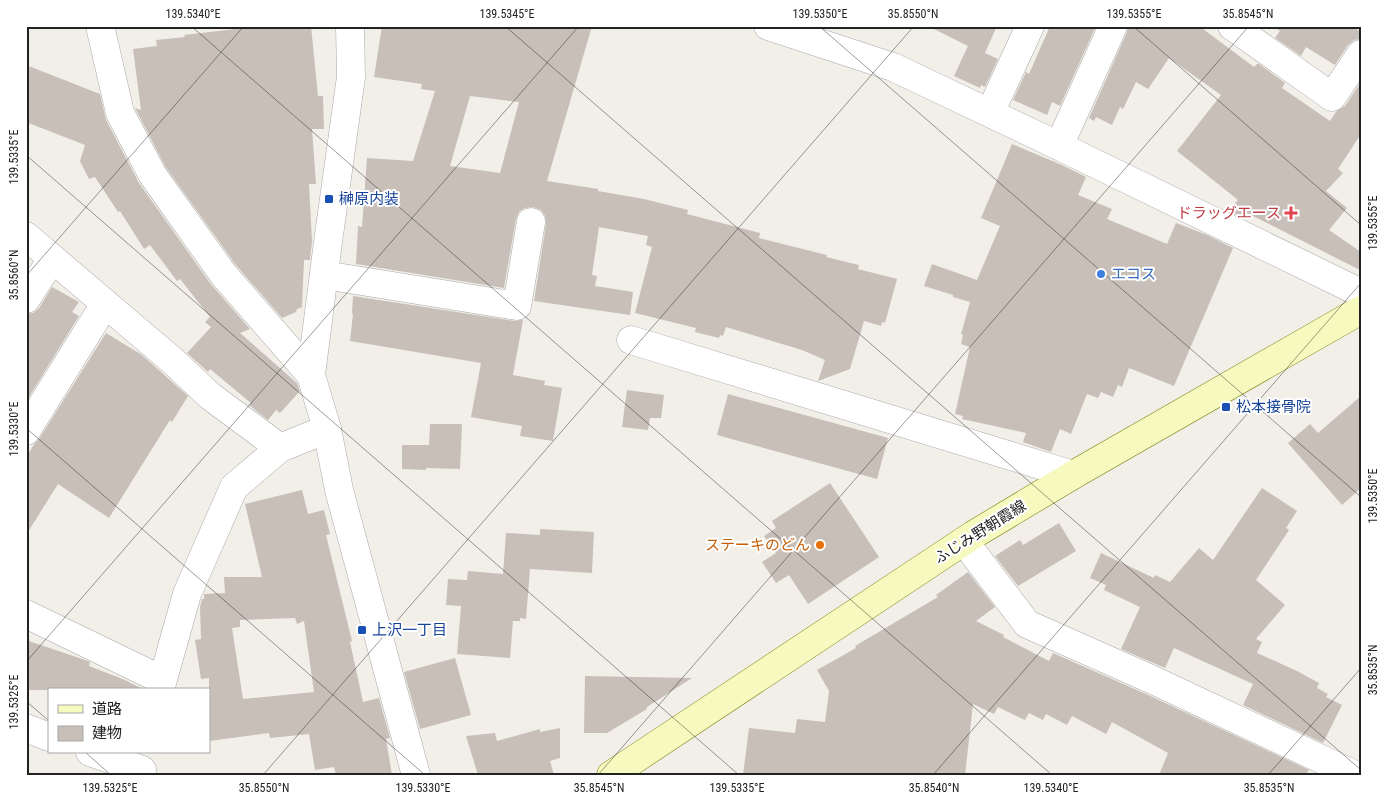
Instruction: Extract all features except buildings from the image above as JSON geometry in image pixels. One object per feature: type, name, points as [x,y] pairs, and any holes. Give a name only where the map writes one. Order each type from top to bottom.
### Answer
[{"type":"main road","name":"ふじみ野朝霞線","points":[[611,775],[964,541],[1073,475],[1361,310]]},
{"type":"street","points":[[100,26],[120,113],[152,174],[223,274],[311,376],[327,429],[339,490],[416,775]]},
{"type":"street","points":[[311,376],[351,77],[350,26]]},
{"type":"street","points":[[768,26],[893,68],[1059,146],[1361,293]]},
{"type":"street","points":[[990,113],[1030,26]]},
{"type":"street","points":[[1059,146],[1113,26]]},
{"type":"street","points":[[1232,26],[1332,97],[1361,54]]},
{"type":"street","points":[[324,275],[517,306],[531,222]]},
{"type":"street","points":[[26,236],[174,362],[210,396],[280,448]]},
{"type":"street","points":[[26,299],[52,259]]},
{"type":"street","points":[[26,431],[105,304]]},
{"type":"street","points":[[631,340],[1073,475]]},
{"type":"street","points":[[26,614],[161,685],[187,594],[234,487],[280,448],[327,429]]},
{"type":"street","points":[[964,541],[1028,624],[1355,775],[1361,766]]},
{"type":"street","points":[[26,728],[48,737]]},
{"type":"street","points":[[97,754],[142,766]]},
{"type":"place","name":"榊原内装","points":[[329,199]]},
{"type":"place","name":"ドラッグエース","points":[[1291,213]]},
{"type":"place","name":"エコス","points":[[1101,274]]},
{"type":"place","name":"松本接骨院","points":[[1226,407]]},
{"type":"place","name":"ステーキのどん","points":[[820,545]]},
{"type":"place","name":"上沢一丁目","points":[[362,630]]}]
